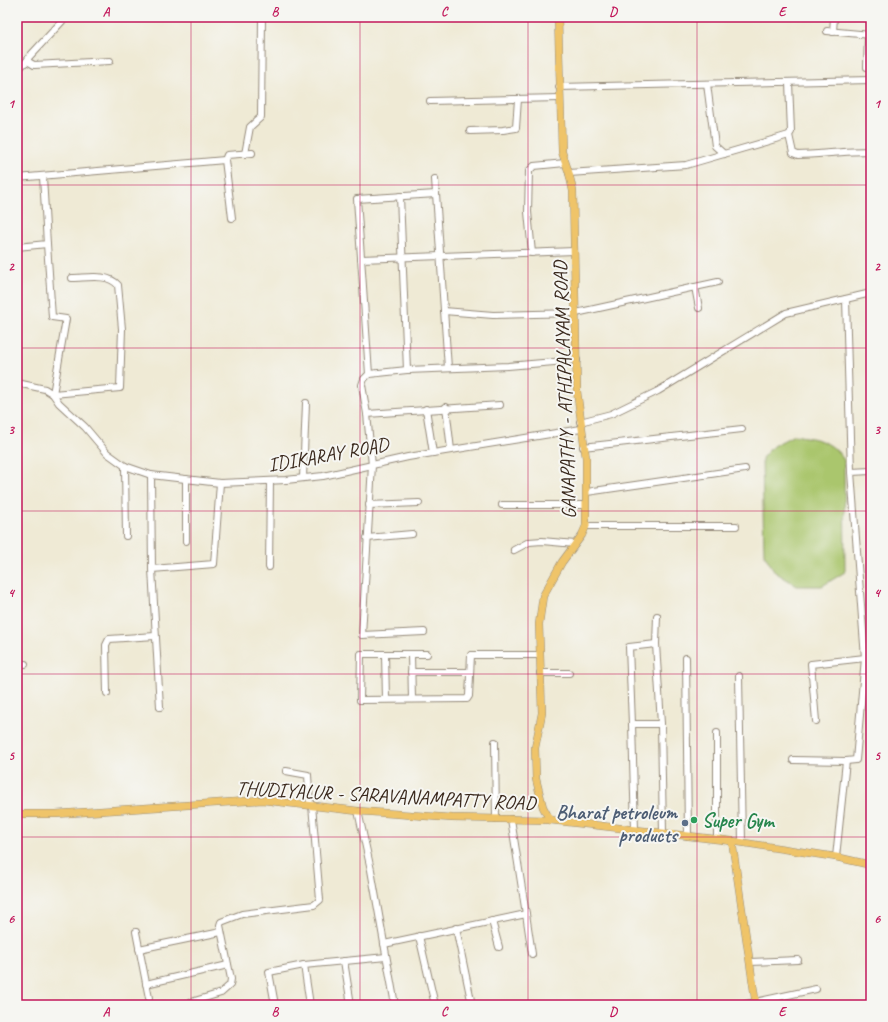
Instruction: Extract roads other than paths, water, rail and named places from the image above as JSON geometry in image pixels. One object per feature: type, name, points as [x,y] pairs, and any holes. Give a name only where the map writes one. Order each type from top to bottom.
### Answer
[{"type":"main road","name":"GANAPATHY - ATHIPALAYAM ROAD","points":[[550,820],[543,807],[536,779],[535,748],[542,713],[539,624],[543,596],[562,562],[576,544],[586,526],[587,492],[586,458],[583,447],[577,360],[573,191],[562,152],[558,17]]},
{"type":"main road","name":"THUDIYALUR - SARAVANAMPATTY ROAD","points":[[17,814],[56,814],[262,800],[358,811],[496,819],[550,820],[742,842],[836,857],[870,865]]},
{"type":"main road","points":[[732,841],[756,1004]]},
{"type":"street","points":[[17,70],[27,61],[66,17]]},
{"type":"street","points":[[245,154],[250,125],[260,120],[261,117],[262,17]]},
{"type":"street","points":[[834,17],[830,32],[870,35],[867,67]]},
{"type":"street","points":[[27,61],[34,65],[110,61]]},
{"type":"street","points":[[559,87],[871,80]]},
{"type":"street","points":[[789,82],[791,132],[789,135],[793,153],[798,155],[851,151],[871,152]]},
{"type":"street","points":[[707,84],[715,146],[724,154]]},
{"type":"street","points":[[430,101],[560,98]]},
{"type":"street","points":[[470,130],[503,130],[516,128],[518,99]]},
{"type":"street","points":[[569,173],[686,165],[789,135]]},
{"type":"street","points":[[232,218],[225,160],[227,155],[252,153]]},
{"type":"street","points":[[17,178],[225,160]]},
{"type":"street","points":[[532,253],[528,212],[529,171],[534,166],[565,163]]},
{"type":"street","points":[[42,177],[52,317],[66,319],[53,394],[116,390],[120,388],[121,385],[122,329],[118,285],[112,279],[72,278]]},
{"type":"street","points":[[435,179],[448,368]]},
{"type":"street","points":[[369,374],[357,199],[436,194]]},
{"type":"street","points":[[400,196],[407,370]]},
{"type":"street","points":[[17,247],[47,244]]},
{"type":"street","points":[[361,260],[574,251]]},
{"type":"street","points":[[444,311],[494,315],[576,313],[718,282]]},
{"type":"street","points":[[694,287],[699,308]]},
{"type":"street","name":"IDIKARAY ROAD","points":[[17,383],[45,389],[53,394],[59,403],[85,427],[107,453],[126,466],[151,475],[220,483],[304,478],[581,425],[611,414],[658,391],[742,337],[786,313],[871,293]]},
{"type":"street","points":[[792,760],[856,760],[865,658],[852,472],[846,299]]},
{"type":"street","points":[[424,632],[362,635],[372,465],[367,414],[362,385],[364,379],[369,374],[407,370],[508,366],[577,360]]},
{"type":"street","points":[[304,478],[306,403]]},
{"type":"street","points":[[367,414],[446,407],[500,405]]},
{"type":"street","points":[[446,407],[451,450]]},
{"type":"street","points":[[426,409],[433,453]]},
{"type":"street","points":[[583,447],[742,429]]},
{"type":"street","points":[[126,466],[126,536]]},
{"type":"street","points":[[587,492],[745,469]]},
{"type":"street","points":[[852,472],[871,471]]},
{"type":"street","points":[[151,475],[152,569],[160,707]]},
{"type":"street","points":[[186,479],[186,542]]},
{"type":"street","points":[[269,567],[270,481]]},
{"type":"street","points":[[152,569],[214,564],[220,483]]},
{"type":"street","points":[[369,505],[419,503]]},
{"type":"street","points":[[502,505],[586,505]]},
{"type":"street","points":[[586,526],[736,526]]},
{"type":"street","points":[[367,538],[412,534]]},
{"type":"street","points":[[514,550],[529,542],[542,541],[576,544]]},
{"type":"street","points":[[657,616],[656,644],[661,724],[663,833]]},
{"type":"street","points":[[107,693],[106,646],[108,639],[155,636]]},
{"type":"street","points":[[635,830],[629,647],[656,644]]},
{"type":"street","points":[[427,654],[361,654],[360,700],[469,698],[471,655],[539,655]]},
{"type":"street","points":[[385,654],[386,699]]},
{"type":"street","points":[[411,654],[412,698]]},
{"type":"street","points":[[686,658],[688,836]]},
{"type":"street","points":[[816,721],[811,664],[865,658]]},
{"type":"street","points":[[17,664],[25,664]]},
{"type":"street","points":[[411,672],[470,672]]},
{"type":"street","points":[[540,673],[569,673]]},
{"type":"street","points":[[739,676],[742,842]]},
{"type":"street","points":[[632,724],[661,724]]},
{"type":"street","points":[[717,732],[717,839]]},
{"type":"street","points":[[495,742],[496,819]]},
{"type":"street","points":[[836,857],[846,761]]},
{"type":"street","points":[[188,1003],[221,993],[229,988],[231,979],[221,932],[221,922],[242,914],[314,905],[320,900],[308,775],[286,771]]},
{"type":"street","points":[[358,811],[371,870],[394,1005]]},
{"type":"street","points":[[511,819],[532,954]]},
{"type":"street","points":[[870,865],[871,855]]},
{"type":"street","points":[[384,944],[526,914]]},
{"type":"street","points":[[492,921],[499,948]]},
{"type":"street","points":[[456,928],[472,1005]]},
{"type":"street","points":[[136,932],[149,998]]},
{"type":"street","points":[[139,949],[221,932]]},
{"type":"street","points":[[419,936],[435,1005]]},
{"type":"street","points":[[275,1005],[269,972],[304,965],[386,957]]},
{"type":"street","points":[[750,962],[798,960]]},
{"type":"street","points":[[344,962],[351,1005]]},
{"type":"street","points":[[146,984],[228,965]]},
{"type":"street","points":[[304,965],[310,1005]]},
{"type":"street","points":[[741,1005],[756,1004],[816,989]]},
{"type":"place","name":"Super Gym","points":[[694,820]]},
{"type":"place","name":"Bharat petroleum products","points":[[685,823]]}]
